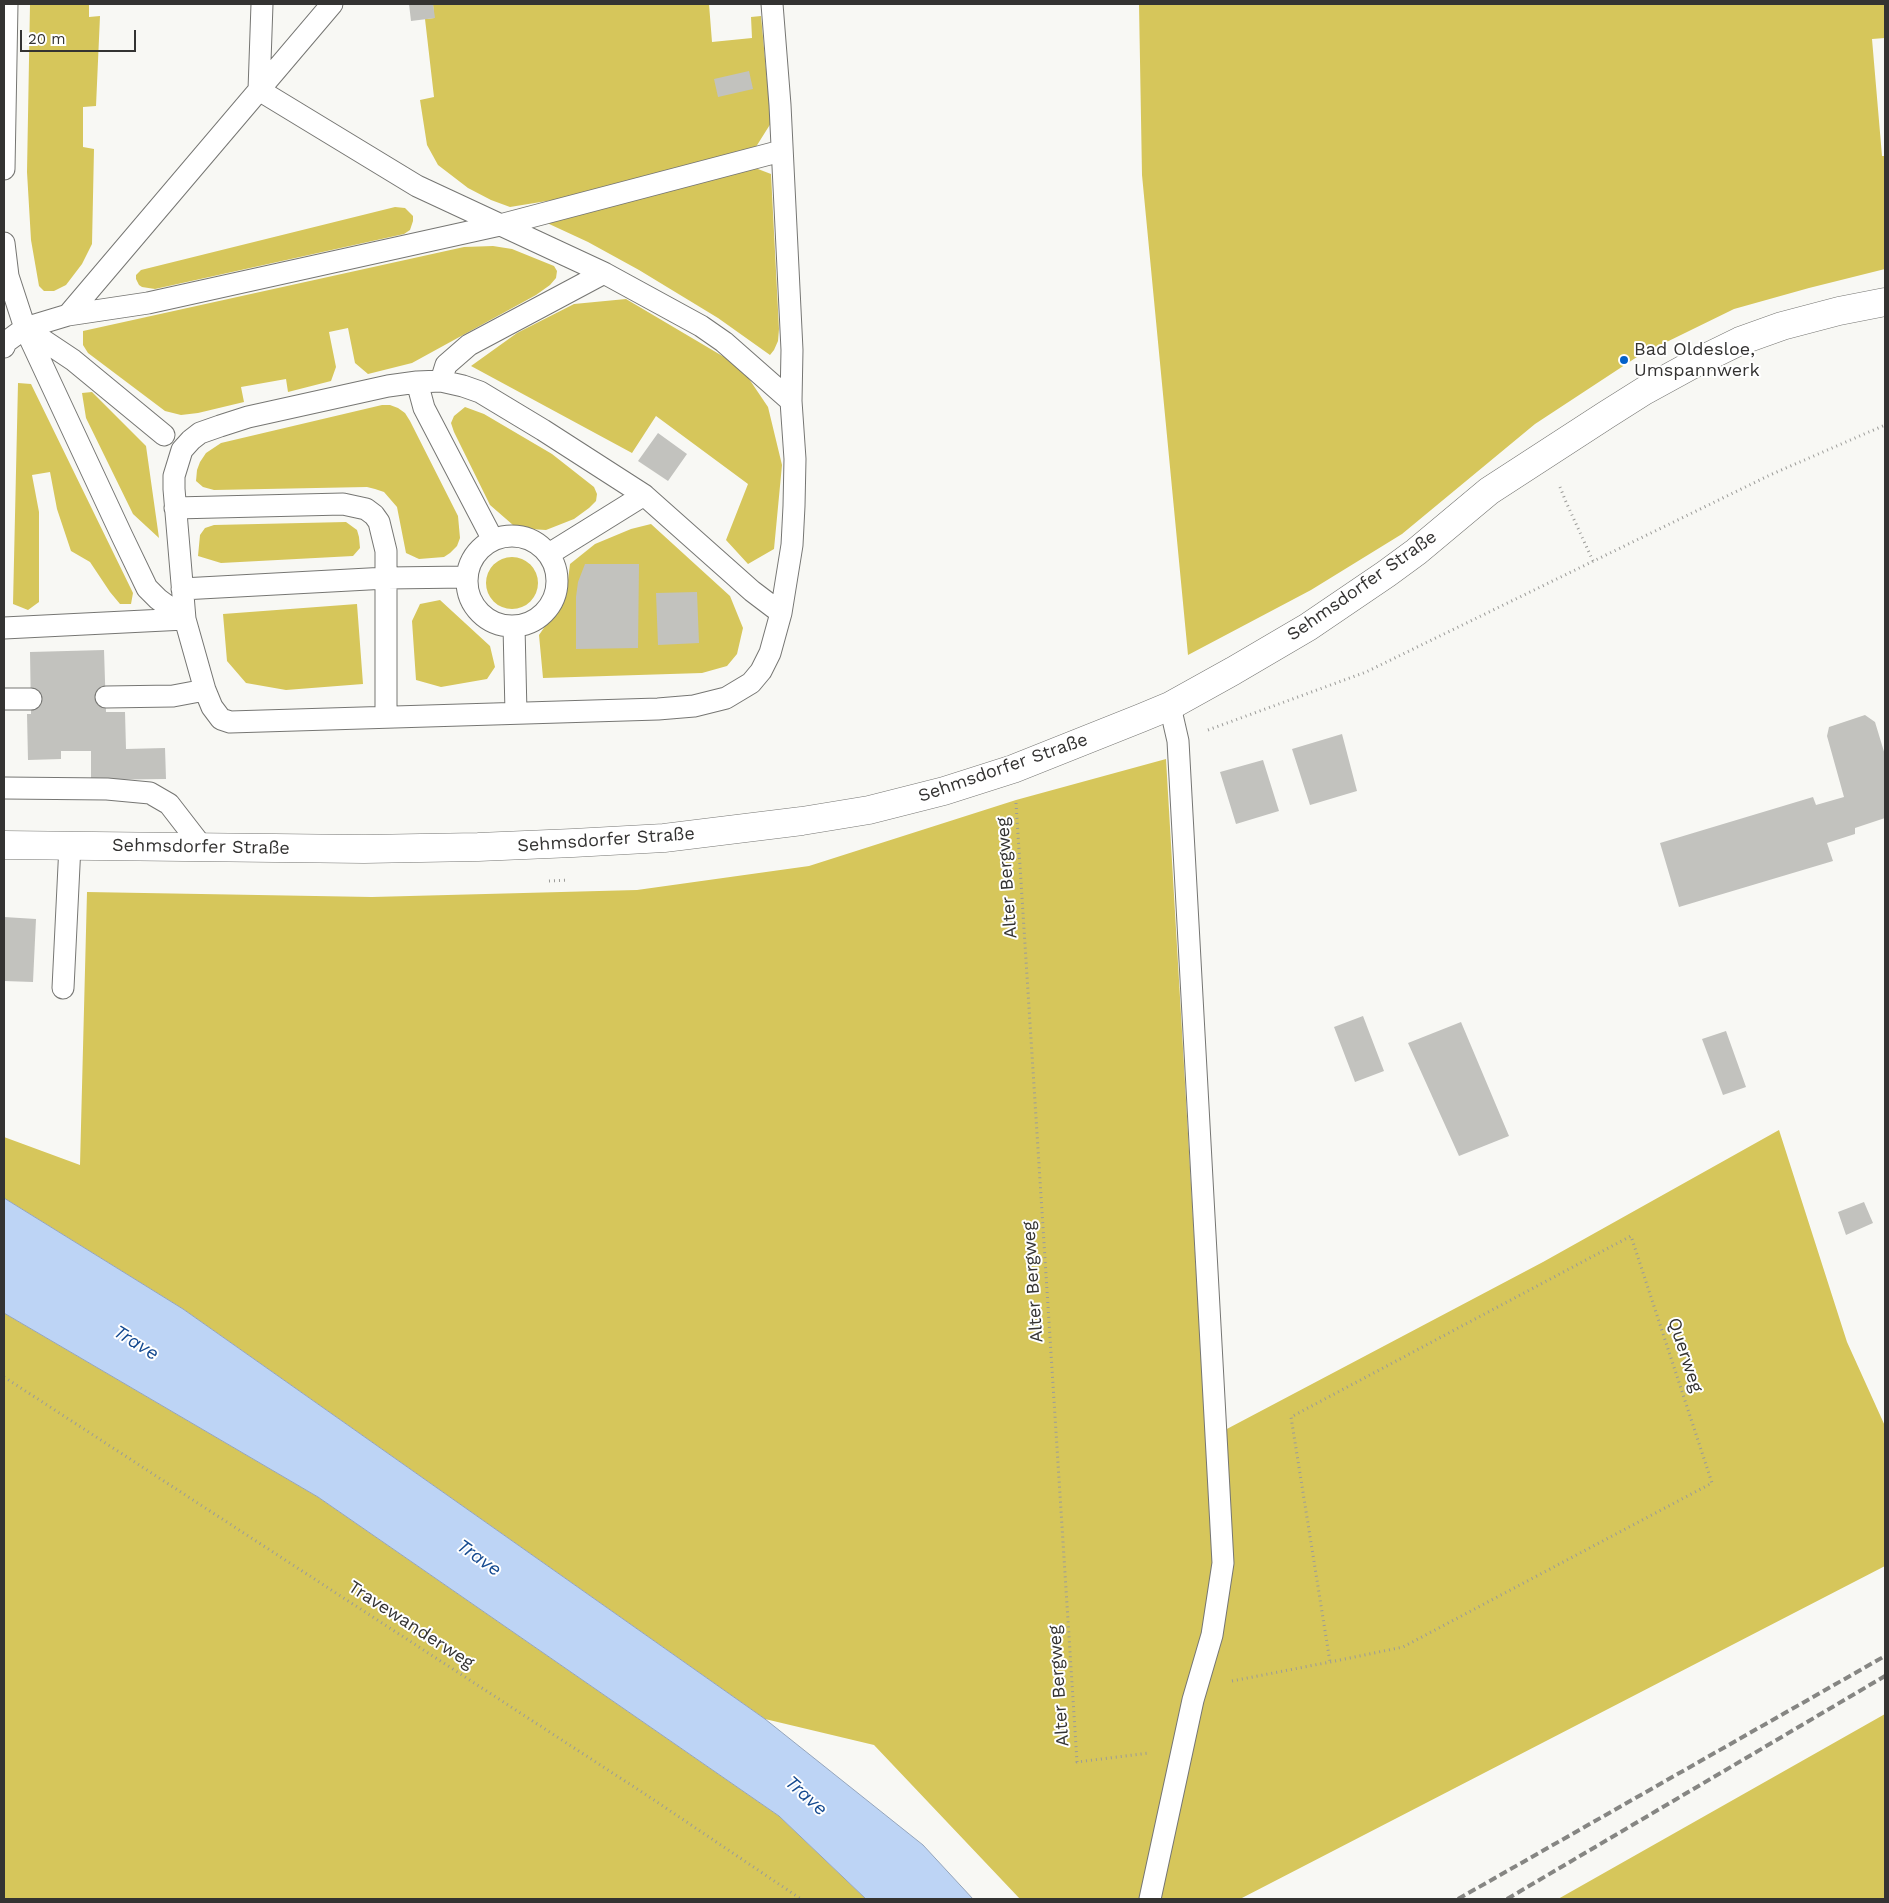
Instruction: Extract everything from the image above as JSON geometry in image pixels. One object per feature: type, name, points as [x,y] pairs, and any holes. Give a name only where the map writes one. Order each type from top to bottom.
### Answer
[{"type":"main road","name":"Sehmsdorfer Straße","points":[[4,845],[203,848],[449,848],[564,844],[664,838],[802,821],[869,810],[944,791],[1031,762],[1170,706],[1308,627],[1416,552],[1490,492],[1644,391],[1740,341],[1782,326],[1838,311],[1885,302]]},
{"type":"lane","points":[[4,169],[7,4]]},
{"type":"lane","points":[[259,90],[262,4]]},
{"type":"lane","points":[[68,315],[332,4]]},
{"type":"lane","points":[[772,4],[780,105],[792,350],[791,401],[795,459],[792,545],[781,613],[770,653],[761,671],[746,687],[726,698],[694,706],[658,709],[230,722],[221,719],[205,690],[185,620],[174,476],[182,450],[200,433],[248,417],[380,388],[417,382],[441,381],[480,392],[644,495],[781,613]]},
{"type":"lane","points":[[259,90],[417,186],[604,273],[700,326],[724,342],[791,401]]},
{"type":"lane","points":[[4,347],[6,342],[25,328],[68,315],[148,303],[500,225],[781,150]]},
{"type":"lane","points":[[4,243],[8,276],[25,328],[147,588],[185,620]]},
{"type":"lane","points":[[441,381],[446,365],[469,345],[604,273]]},
{"type":"lane","points":[[25,328],[73,360],[164,435]]},
{"type":"lane","points":[[417,382],[424,408],[492,540]]},
{"type":"lane","points":[[548,554],[644,495]]},
{"type":"lane","points":[[175,508],[343,504],[366,509],[374,515],[379,522],[386,551],[386,717]]},
{"type":"lane","points":[[519,535],[543,547],[548,554],[557,570],[558,583],[555,596],[549,608],[540,617],[528,624],[503,626],[484,616],[476,608],[470,598],[467,577],[471,561],[480,549],[492,540],[519,535]]},
{"type":"lane","points":[[182,589],[387,578],[467,577]]},
{"type":"lane","points":[[4,628],[185,620]]},
{"type":"lane","points":[[514,626],[516,713]]},
{"type":"lane","points":[[106,697],[173,696],[205,690]]},
{"type":"lane","points":[[4,699],[31,699]]},
{"type":"lane","points":[[1150,1899],[1197,1688],[1212,1635],[1224,1563],[1178,741],[1170,706]]},
{"type":"lane","points":[[4,788],[107,789],[150,793],[169,804],[203,848]]},
{"type":"lane","points":[[63,988],[70,846]]},
{"type":"path","points":[[1178,741],[1366,672],[1770,475],[1885,425]]},
{"type":"path","points":[[1548,453],[1566,502],[1593,561]]},
{"type":"path","name":"Alter Bergweg","points":[[1016,800],[1077,1762],[1183,1749]]},
{"type":"path","name":"Querweg","points":[[1632,1236],[1712,1484],[1403,1647],[1330,1662],[1291,1417],[1632,1236]]},
{"type":"path","name":"Travewanderweg","points":[[4,1377],[651,1798],[801,1899]]},
{"type":"path","points":[[1197,1688],[1330,1662]]},
{"type":"shaded area","points":[[30,4],[89,4],[89,17],[100,16],[96,106],[83,107],[83,147],[94,149],[92,244],[82,264],[66,285],[54,291],[44,291],[39,286],[31,240],[27,172]]},
{"type":"shaded area","points":[[433,4],[709,4],[712,42],[752,38],[751,17],[761,16],[771,123],[754,150],[553,200],[510,207],[468,188],[438,165],[427,145],[420,100],[434,97],[425,19],[434,18]]},
{"type":"shaded area","points":[[1139,4],[1885,4],[1885,38],[1872,39],[1882,156],[1885,156],[1885,269],[1734,309],[1640,355],[1535,424],[1402,534],[1311,590],[1188,655],[1142,175]]},
{"type":"shaded area","points":[[750,166],[771,174],[779,329],[778,341],[770,355],[718,318],[639,270],[588,242],[547,223]]},
{"type":"shaded area","points":[[395,207],[405,208],[413,216],[410,230],[404,234],[155,289],[142,287],[136,279],[136,275],[141,270]]},
{"type":"shaded area","points":[[493,246],[512,249],[554,266],[557,271],[556,278],[536,295],[412,363],[368,374],[355,363],[348,328],[329,332],[336,367],[331,381],[288,392],[286,379],[241,387],[244,402],[181,415],[165,411],[88,353],[83,345],[83,331],[464,247]]},
{"type":"shaded area","points":[[626,299],[741,367],[768,407],[782,465],[774,549],[748,564],[726,540],[748,484],[656,416],[632,453],[471,366],[517,333],[574,304]]},
{"type":"shaded area","points":[[18,383],[31,384],[133,593],[131,604],[120,604],[90,562],[71,551],[57,509],[50,472],[32,475],[39,512],[39,602],[28,610],[13,604]]},
{"type":"shaded area","points":[[92,392],[146,446],[159,538],[133,514],[86,418],[82,393]]},
{"type":"shaded area","points":[[382,405],[390,405],[405,413],[458,516],[460,538],[457,546],[444,557],[419,559],[406,553],[397,507],[384,492],[375,489],[367,487],[214,490],[203,487],[196,481],[200,462],[206,453],[221,443]]},
{"type":"shaded area","points":[[465,407],[484,414],[552,454],[594,487],[597,494],[596,501],[574,519],[546,530],[513,525],[490,505],[454,432],[451,423],[454,416]]},
{"type":"shaded area","points":[[346,522],[357,530],[359,537],[360,548],[353,556],[221,563],[198,556],[200,535],[205,528],[214,525]]},
{"type":"shaded area","points":[[651,524],[730,596],[743,628],[737,654],[727,666],[702,673],[543,678],[539,635],[566,596],[570,564],[595,544],[631,529]]},
{"type":"shaded area","points":[[512,557],[522,559],[530,565],[536,573],[538,583],[536,593],[530,601],[522,607],[512,609],[502,607],[494,601],[488,593],[486,583],[488,573],[494,565],[502,559]]},
{"type":"shaded area","points":[[440,600],[490,646],[495,667],[487,679],[441,687],[416,680],[412,621],[420,604]]},
{"type":"shaded area","points":[[357,604],[363,684],[286,690],[246,683],[227,661],[223,614]]},
{"type":"shaded area","points":[[1166,759],[1206,1440],[1543,1262],[1779,1130],[1847,1342],[1885,1426],[1885,1566],[1240,1899],[1020,1899],[874,1745],[765,1719],[183,1309],[4,1198],[4,1137],[80,1165],[87,892],[372,897],[637,890],[809,866],[1016,800]]},
{"type":"shaded area","points":[[4,1313],[318,1497],[779,1816],[866,1899],[4,1899]]},
{"type":"shaded area","points":[[1885,1714],[1885,1899],[1558,1899]]},
{"type":"water","name":"Trave","points":[[4,1198],[183,1309],[765,1719],[923,1845],[973,1899],[866,1899],[779,1816],[318,1497],[4,1313]]},
{"type":"building","points":[[409,4],[433,4],[435,18],[411,21]]},
{"type":"building","points":[[749,71],[753,89],[718,97],[714,79]]},
{"type":"building","points":[[658,433],[687,454],[668,481],[638,461]]},
{"type":"building","points":[[585,564],[639,564],[638,648],[576,649],[576,597],[578,582]]},
{"type":"building","points":[[697,592],[699,643],[658,645],[656,593]]},
{"type":"building","points":[[104,650],[106,712],[125,712],[126,749],[165,748],[166,779],[91,780],[91,751],[61,751],[61,759],[28,760],[27,714],[31,714],[30,652]]},
{"type":"building","points":[[1865,715],[1875,722],[1885,755],[1885,818],[1855,828],[1855,834],[1827,843],[1833,861],[1679,907],[1660,843],[1813,797],[1816,805],[1844,797],[1827,736],[1829,727]]},
{"type":"building","points":[[1342,734],[1357,791],[1310,805],[1292,749]]},
{"type":"building","points":[[1263,760],[1279,811],[1236,824],[1220,772]]},
{"type":"building","points":[[4,917],[36,919],[33,982],[4,981]]},
{"type":"building","points":[[1363,1016],[1384,1071],[1355,1082],[1334,1027]]},
{"type":"building","points":[[1461,1022],[1509,1136],[1459,1156],[1408,1043]]},
{"type":"building","points":[[1726,1031],[1746,1087],[1723,1095],[1702,1039]]},
{"type":"building","points":[[1864,1202],[1873,1223],[1846,1235],[1838,1212]]},
{"type":"railway","points":[[1458,1899],[1885,1656]]},
{"type":"railway","points":[[1507,1899],[1885,1676]]},
{"type":"place","name":"Bad Oldesloe, Umspannwerk","points":[[1624,360]]}]
